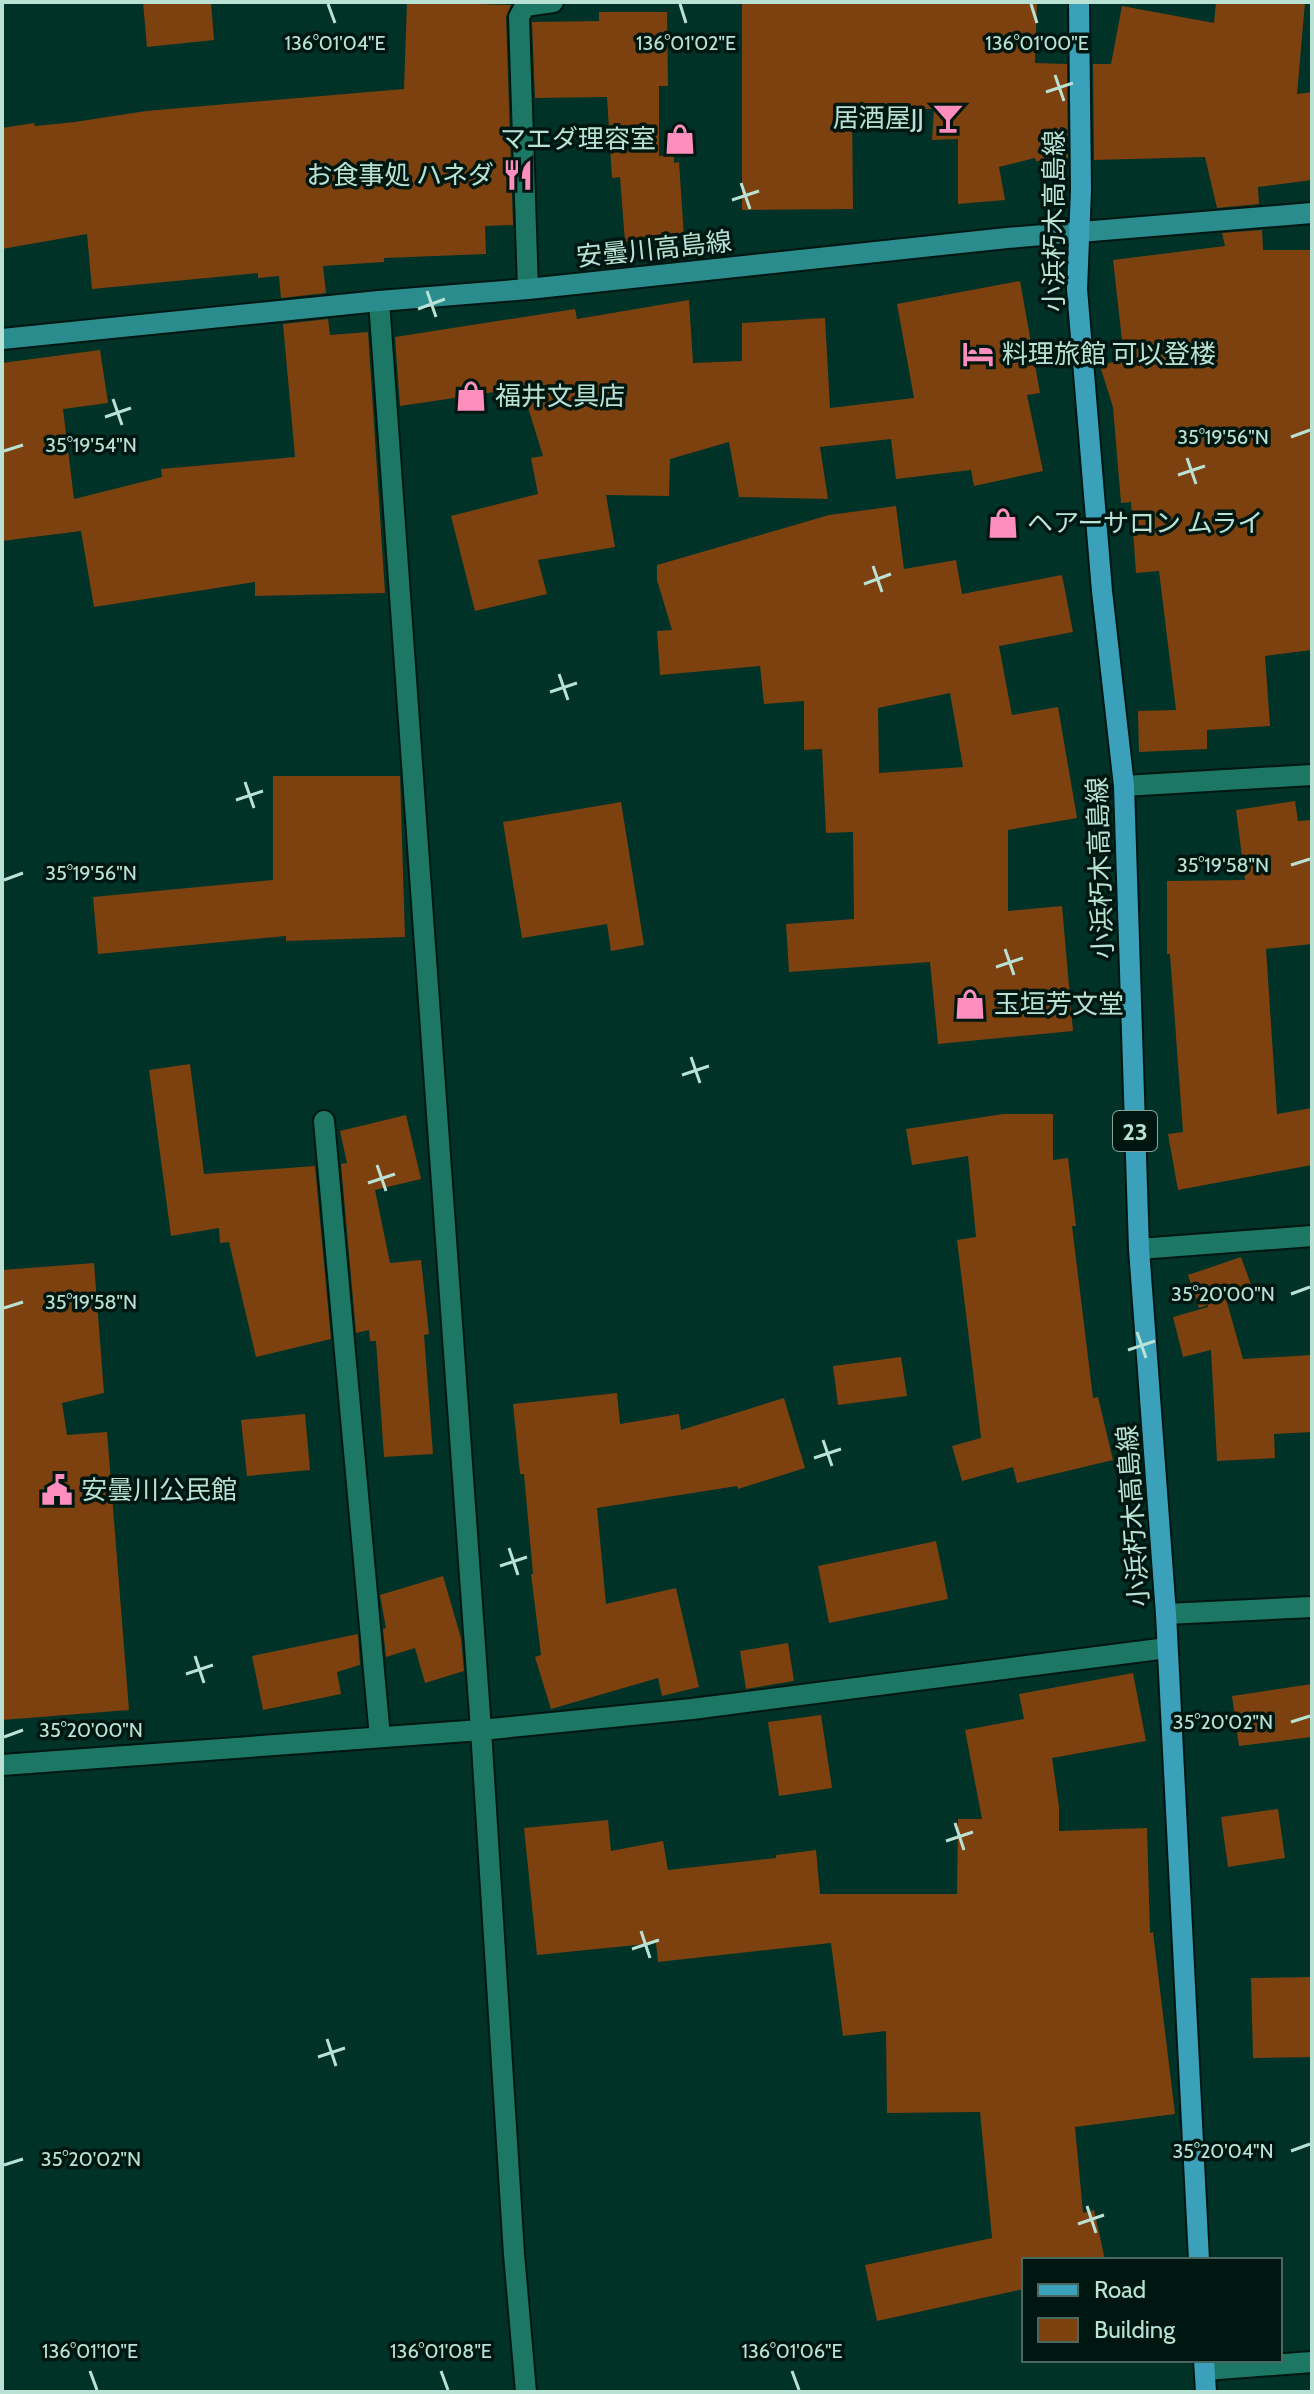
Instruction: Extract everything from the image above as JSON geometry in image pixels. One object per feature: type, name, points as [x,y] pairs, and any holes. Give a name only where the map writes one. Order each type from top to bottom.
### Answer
[{"type":"main road","name":"小浜朽木高島線","points":[[1079,2],[1081,190],[1078,305],[1102,591],[1124,786],[1139,1249],[1166,1614],[1199,2258]]},
{"type":"main road","name":"安曇川高島線","points":[[2,339],[528,289],[1007,238],[1312,213]]},
{"type":"main road","points":[[1205,2365],[1206,2392]]},
{"type":"street","points":[[528,289],[519,17],[525,6],[553,2]]},
{"type":"street","points":[[379,301],[526,2392]]},
{"type":"street","points":[[1124,786],[1312,775]]},
{"type":"street","points":[[324,1121],[380,1737]]},
{"type":"street","points":[[1139,1249],[1312,1236]]},
{"type":"street","points":[[1166,1614],[1312,1607]]},
{"type":"street","points":[[2,1765],[481,1730],[692,1709],[1167,1648]]},
{"type":"street","points":[[1205,2365],[1312,2362]]},
{"type":"building","points":[[143,2],[211,2],[214,40],[147,47]]},
{"type":"building","points":[[407,2],[511,5],[506,17],[513,225],[485,226],[486,254],[384,258],[384,262],[323,266],[326,293],[281,298],[279,276],[258,278],[258,273],[92,289],[87,234],[2,249],[2,128],[75,122],[146,111],[404,89]]},
{"type":"building","points":[[742,2],[1037,2],[1035,63],[1067,64],[1068,160],[1036,161],[1035,158],[999,167],[1005,200],[958,204],[958,139],[932,140],[934,109],[852,108],[853,209],[742,210]]},
{"type":"building","points":[[1216,2],[1305,2],[1297,94],[1312,92],[1312,180],[1258,187],[1259,204],[1217,208],[1205,157],[1094,160],[1093,64],[1111,64],[1122,6],[1214,23]]},
{"type":"building","points":[[599,12],[667,12],[668,86],[659,86],[659,156],[674,155],[674,163],[679,162],[684,237],[625,242],[620,177],[612,178],[607,97],[535,98],[532,22],[599,21]]},
{"type":"building","points":[[1262,230],[1263,250],[1312,250],[1312,650],[1265,656],[1270,726],[1207,730],[1207,749],[1139,752],[1138,711],[1176,710],[1159,571],[1136,573],[1131,502],[1121,503],[1113,407],[1100,366],[1124,358],[1113,260],[1225,246],[1222,233]]},
{"type":"building","points":[[1020,281],[1040,393],[1027,395],[1043,471],[974,486],[971,470],[896,479],[891,439],[820,447],[828,499],[739,497],[729,442],[670,459],[669,496],[606,495],[615,547],[538,560],[547,594],[475,611],[451,516],[538,494],[531,458],[543,456],[522,388],[400,406],[395,337],[575,309],[577,319],[689,300],[693,363],[742,361],[742,323],[825,318],[830,408],[914,398],[897,304]]},
{"type":"building","points":[[328,319],[330,335],[368,332],[385,593],[255,596],[255,582],[94,607],[81,531],[2,541],[2,363],[100,350],[108,403],[63,409],[74,499],[162,477],[161,469],[295,457],[283,324]]},
{"type":"building","points":[[896,506],[904,569],[956,560],[962,594],[1062,575],[1073,632],[999,646],[1012,715],[1058,707],[1077,818],[1008,830],[1008,911],[1062,906],[1073,1031],[938,1044],[930,962],[789,972],[786,924],[854,919],[853,832],[826,833],[822,749],[804,750],[804,701],[764,704],[760,666],[660,675],[657,631],[672,630],[657,580],[657,565],[829,515]],"holes":[[[950,693],[963,767],[879,773],[878,708]]]},
{"type":"building","points":[[273,776],[400,776],[405,937],[286,941],[286,936],[98,954],[93,897],[273,880]]},
{"type":"building","points":[[1295,801],[1298,821],[1312,820],[1312,944],[1266,949],[1277,1114],[1312,1108],[1312,1165],[1178,1190],[1168,1134],[1183,1132],[1170,954],[1167,954],[1167,881],[1245,880],[1236,810]]},
{"type":"building","points":[[621,802],[644,945],[611,951],[607,924],[522,938],[503,822]]},
{"type":"building","points":[[190,1064],[204,1174],[315,1166],[331,1339],[256,1357],[229,1242],[220,1243],[219,1228],[171,1236],[149,1070]]},
{"type":"building","points":[[1003,1114],[1053,1114],[1053,1160],[1068,1158],[1076,1226],[1072,1226],[1093,1398],[1098,1397],[1113,1460],[1017,1483],[1013,1467],[962,1481],[952,1446],[981,1438],[957,1240],[976,1237],[968,1156],[912,1165],[906,1129]]},
{"type":"building","points":[[406,1115],[421,1179],[375,1190],[390,1263],[421,1260],[429,1334],[424,1335],[433,1454],[384,1457],[376,1341],[370,1341],[369,1330],[356,1333],[341,1164],[347,1163],[340,1131]]},
{"type":"building","points":[[1241,1257],[1253,1290],[1226,1299],[1243,1359],[1312,1355],[1312,1432],[1274,1434],[1275,1458],[1217,1461],[1211,1350],[1183,1357],[1173,1317],[1208,1307],[1199,1308],[1188,1275]]},
{"type":"building","name":"安曇川公民館","points":[[94,1263],[104,1393],[62,1403],[67,1435],[107,1432],[129,1710],[2,1720],[2,1270]]},
{"type":"building","points":[[901,1357],[907,1396],[838,1405],[833,1366]]},
{"type":"building","points":[[617,1393],[620,1424],[679,1414],[681,1430],[784,1398],[805,1468],[738,1489],[737,1486],[597,1508],[606,1604],[676,1588],[699,1687],[662,1696],[658,1678],[551,1709],[535,1657],[541,1655],[524,1474],[520,1474],[513,1404]]},
{"type":"building","points":[[305,1414],[310,1470],[247,1476],[241,1420]]},
{"type":"building","points":[[936,1541],[948,1599],[829,1623],[818,1566]]},
{"type":"building","points":[[443,1576],[461,1638],[464,1671],[425,1683],[415,1648],[386,1657],[383,1629],[386,1628],[380,1595]]},
{"type":"building","points":[[358,1634],[360,1665],[337,1672],[341,1694],[263,1710],[252,1656]]},
{"type":"building","points":[[788,1643],[794,1681],[746,1689],[740,1651]]},
{"type":"building","points":[[1133,1673],[1146,1741],[1052,1758],[1059,1831],[1147,1828],[1150,1933],[1153,1932],[1175,2114],[1075,2127],[1083,2213],[1094,2210],[1105,2258],[1022,2258],[1022,2289],[877,2321],[865,2265],[992,2238],[980,2112],[887,2113],[886,2031],[843,2036],[831,1943],[658,1962],[656,1943],[537,1955],[524,1828],[608,1820],[611,1851],[663,1841],[668,1870],[776,1858],[776,1855],[816,1850],[820,1894],[957,1894],[958,1819],[982,1819],[965,1730],[1024,1719],[1019,1694]]},
{"type":"building","points":[[1312,1684],[1312,1737],[1239,1746],[1232,1696]]},
{"type":"building","points":[[821,1715],[832,1788],[779,1796],[768,1722]]},
{"type":"building","points":[[1278,1809],[1285,1858],[1228,1867],[1221,1817]]},
{"type":"building","points":[[1312,1977],[1312,2057],[1253,2058],[1251,1978]]},
{"type":"place","name":"居酒屋JJ","points":[[948,118]]},
{"type":"place","name":"マエダ理容室","points":[[680,139]]},
{"type":"place","name":"お食事処 ハネダ","points":[[518,175]]},
{"type":"place","name":"料理旅館 可以登楼","points":[[978,354]]},
{"type":"place","name":"福井文具店","points":[[471,396]]},
{"type":"place","name":"ヘアーサロン ムライ","points":[[1003,523]]},
{"type":"place","name":"玉垣芳文堂","points":[[970,1004]]},
{"type":"place","name":"安曇川公民館","points":[[57,1490]]}]
